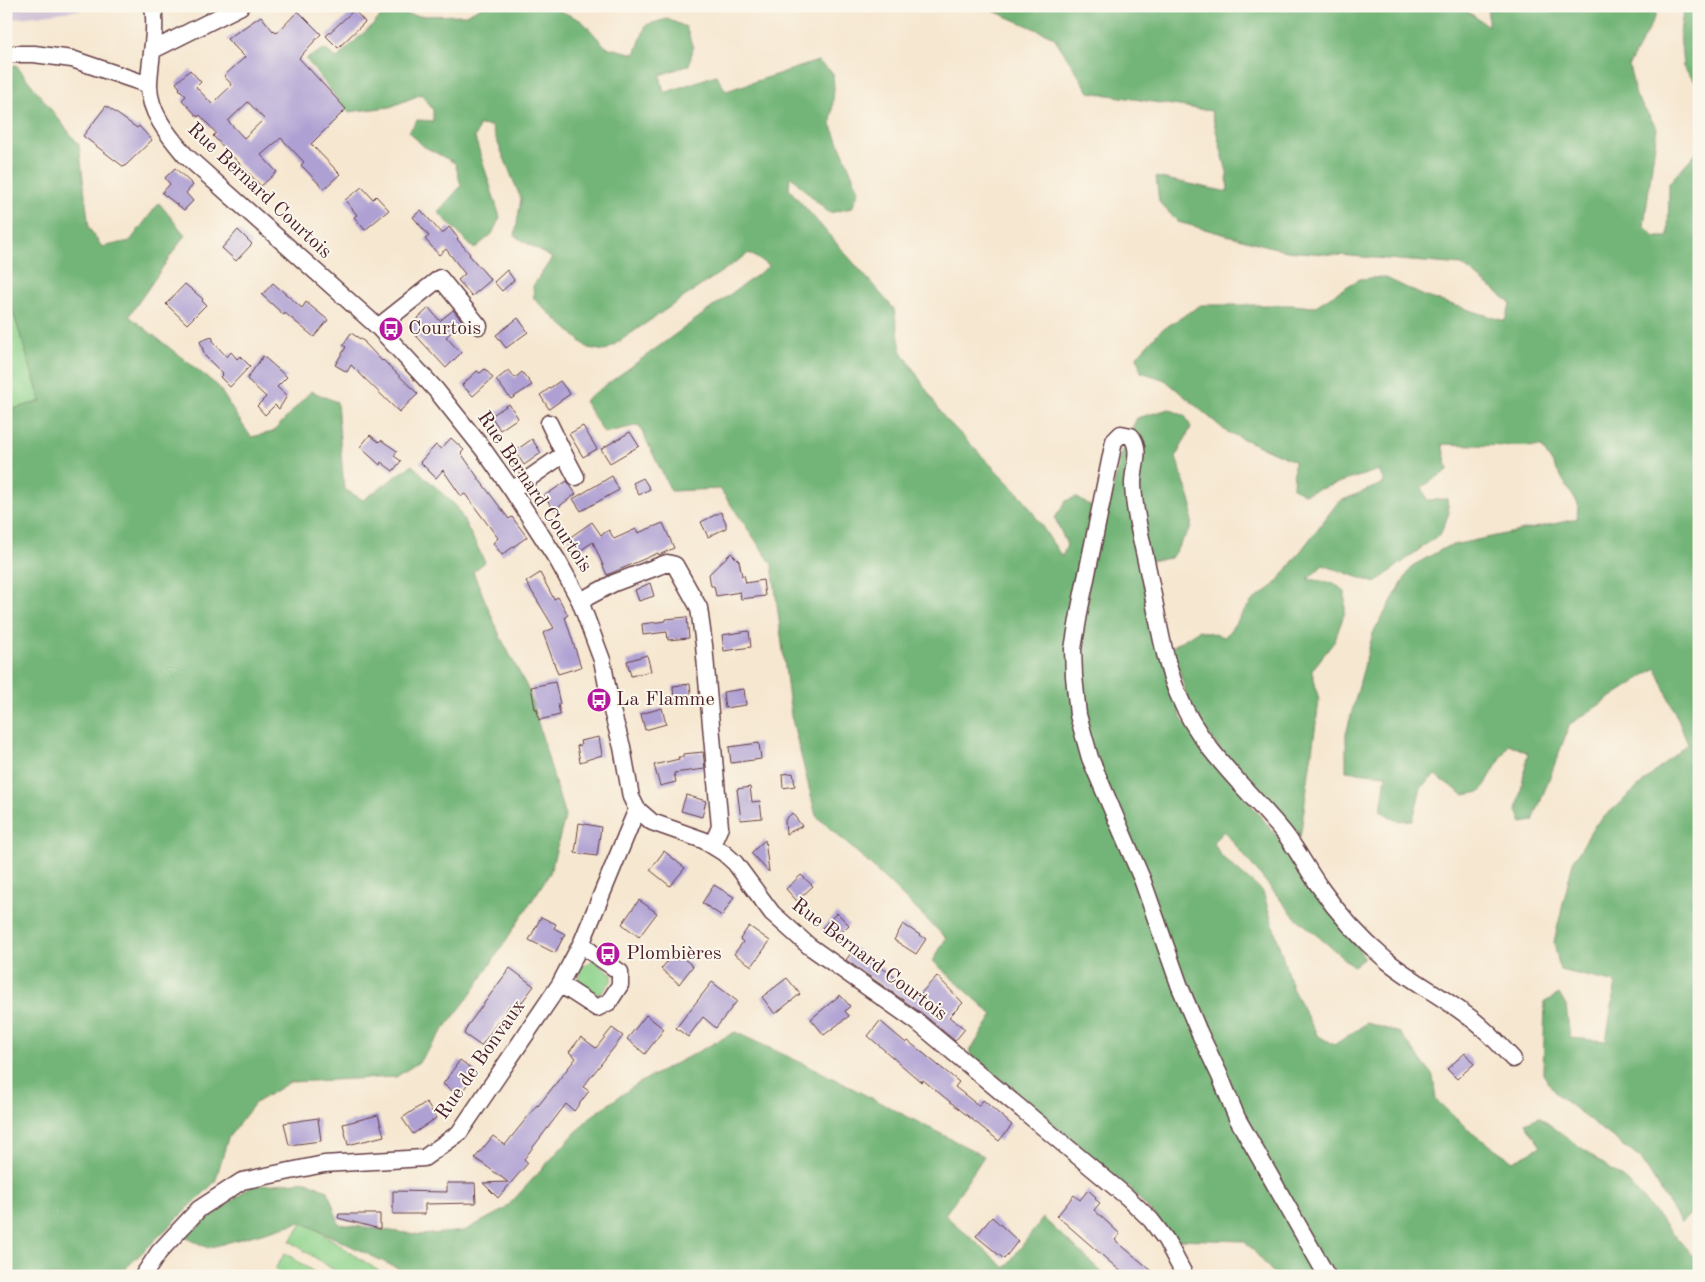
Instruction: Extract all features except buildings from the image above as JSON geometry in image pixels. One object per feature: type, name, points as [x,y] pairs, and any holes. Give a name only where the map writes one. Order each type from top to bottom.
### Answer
[{"type":"street","name":"Rue Bernard Courtois","points":[[153,6],[153,50],[149,85],[152,101],[159,120],[170,137],[185,154],[378,327],[436,390],[512,490],[558,560],[580,600],[602,660],[612,711],[622,747],[631,797],[637,809],[652,822],[703,840],[735,863],[772,913],[809,946],[917,1022],[1127,1197],[1151,1220],[1166,1240],[1185,1276]]},
{"type":"street","points":[[153,50],[240,6]]},
{"type":"street","points":[[6,54],[34,54],[72,59],[149,85]]},
{"type":"street","points":[[378,327],[440,278],[479,326]]},
{"type":"street","points":[[549,423],[576,477]]},
{"type":"street","points":[[1327,1276],[1237,1118],[1180,987],[1142,879],[1090,758],[1078,715],[1074,676],[1074,641],[1114,441],[1121,434],[1131,436],[1136,442],[1133,483],[1136,508],[1165,650],[1177,693],[1197,730],[1230,772],[1263,807],[1295,847],[1319,886],[1365,940],[1386,960],[1467,1014],[1513,1059]]},
{"type":"street","points":[[512,490],[564,454]]},
{"type":"street","points":[[580,600],[614,583],[667,563],[674,565],[682,575],[699,608],[704,645],[720,827],[712,845]]},
{"type":"street","name":"Rue de Bonvaux","points":[[143,1276],[159,1252],[199,1209],[242,1181],[324,1164],[424,1158],[459,1133],[560,984],[582,942],[637,809]]},
{"type":"street","points":[[560,984],[597,1008],[609,1002],[620,985],[620,972],[591,952],[582,942]]},
{"type":"shaded area","points":[[6,6],[110,6],[6,20]]},
{"type":"green space","points":[[483,6],[550,6],[582,21],[606,47],[635,54],[646,25],[667,19],[686,27],[693,48],[689,65],[660,75],[664,93],[716,75],[726,91],[818,61],[833,73],[834,89],[831,124],[859,191],[852,208],[829,213],[790,176],[789,189],[894,309],[901,350],[943,416],[1024,499],[1062,557],[1067,545],[1055,518],[1066,501],[1076,497],[1106,516],[1124,445],[1137,418],[1169,409],[1185,416],[1191,427],[1176,457],[1192,506],[1191,527],[1171,558],[1140,562],[1181,718],[1279,839],[1365,958],[1353,966],[1293,915],[1224,831],[1213,842],[1222,857],[1263,892],[1292,988],[1317,1035],[1334,1045],[1367,1023],[1400,1033],[1433,1076],[1436,1100],[1472,1133],[1513,1161],[1541,1147],[1525,1123],[1539,1117],[1627,1181],[1699,1263],[1699,1276],[1276,1276],[1245,1241],[1175,1239],[1131,1190],[969,1053],[993,1015],[933,961],[946,938],[860,855],[816,816],[791,715],[772,564],[720,489],[671,491],[639,425],[604,433],[584,401],[769,266],[749,253],[605,351],[588,348],[534,299],[533,286],[552,258],[515,236],[521,199],[491,126],[479,125],[475,138],[500,217],[492,234],[474,249],[438,212],[461,186],[455,163],[423,146],[409,132],[417,120],[433,121],[433,110],[422,94],[390,107],[348,112],[306,59],[324,49],[337,58],[387,11],[419,16],[466,15]]},
{"type":"green space","points":[[982,6],[1460,6],[1488,26],[1488,10],[1485,6],[1656,6],[1656,15],[1629,65],[1636,96],[1657,128],[1644,226],[1655,237],[1668,237],[1669,183],[1699,149],[1699,1206],[1681,1223],[1641,1159],[1556,1094],[1543,1074],[1545,1002],[1559,994],[1566,1006],[1570,1038],[1606,1041],[1616,983],[1560,970],[1554,942],[1573,862],[1595,825],[1688,743],[1656,668],[1570,724],[1533,821],[1522,823],[1517,811],[1528,753],[1509,744],[1481,792],[1464,795],[1435,775],[1421,787],[1413,820],[1397,821],[1381,811],[1386,775],[1346,771],[1346,734],[1373,633],[1412,566],[1448,546],[1577,519],[1578,504],[1542,447],[1442,444],[1448,470],[1422,487],[1427,500],[1447,499],[1449,513],[1441,533],[1375,583],[1323,565],[1308,579],[1334,583],[1345,592],[1345,612],[1334,642],[1312,670],[1319,701],[1300,838],[1220,751],[1189,703],[1172,647],[1199,630],[1225,637],[1252,601],[1275,585],[1338,502],[1384,483],[1379,470],[1304,494],[1293,488],[1294,461],[1227,432],[1165,380],[1141,372],[1137,356],[1160,331],[1201,305],[1292,305],[1314,307],[1359,279],[1384,277],[1424,296],[1505,321],[1511,303],[1462,265],[1287,251],[1178,222],[1159,202],[1156,177],[1228,192],[1227,172],[1211,111],[1089,92],[1054,37]]},
{"type":"green space","points":[[1684,6],[1699,6],[1699,86],[1683,67],[1680,32]]},
{"type":"green space","points":[[16,65],[79,145],[89,228],[102,247],[130,241],[159,203],[185,235],[129,316],[218,386],[251,437],[273,432],[311,391],[337,402],[344,489],[363,500],[412,465],[457,507],[485,562],[473,572],[501,638],[529,691],[565,817],[550,873],[471,994],[419,1062],[396,1077],[290,1082],[255,1103],[228,1138],[215,1182],[126,1268],[129,1276],[6,1276],[6,411],[41,401],[6,289],[6,67]]},
{"type":"green space","points":[[6,289],[41,402],[6,411]]},
{"type":"green space","points":[[594,960],[612,974],[612,980],[600,995],[578,983],[580,968]]},
{"type":"green space","points":[[735,1032],[817,1070],[984,1156],[945,1215],[1005,1268],[1043,1218],[1106,1276],[399,1276],[403,1271],[301,1222],[208,1248],[185,1237],[251,1186],[307,1181],[328,1191],[339,1224],[421,1235],[464,1231],[505,1209],[589,1118],[637,1084]]},
{"type":"green space","points":[[304,1221],[386,1276],[343,1276],[290,1241]]},
{"type":"green space","points":[[285,1253],[320,1276],[286,1276],[275,1269]]},
{"type":"railway","points":[[6,8],[18,6]]},
{"type":"place","name":"Courtois","points":[[391,329]]},
{"type":"place","name":"La Flamme","points":[[599,700]]},
{"type":"place","name":"Plombières","points":[[608,954]]}]
